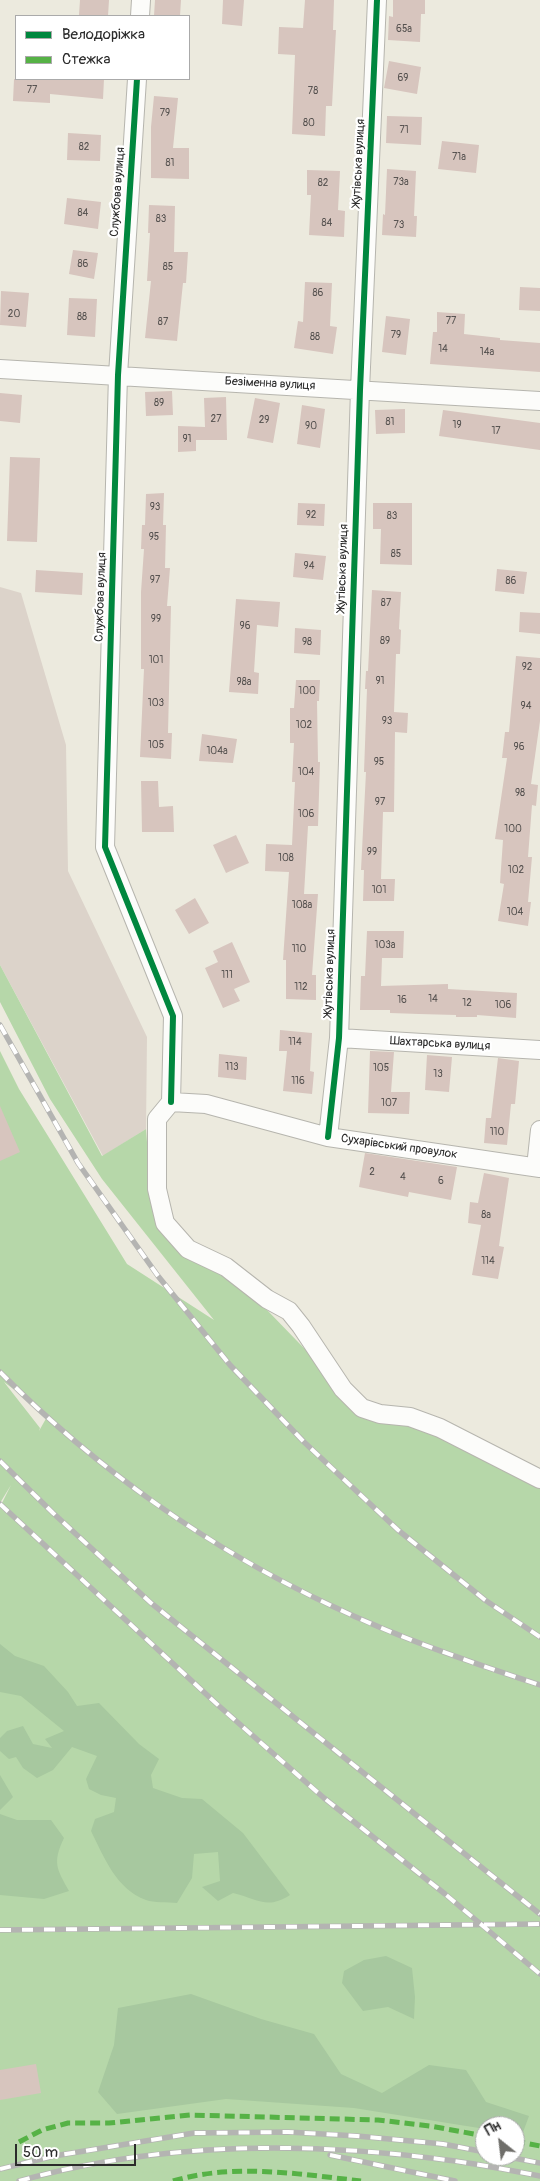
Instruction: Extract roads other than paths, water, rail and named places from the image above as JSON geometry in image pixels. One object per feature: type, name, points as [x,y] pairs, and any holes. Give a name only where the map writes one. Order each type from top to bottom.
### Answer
[{"type":"street","points":[[140,15],[142,0]]},
{"type":"street","name":"Жутівська вулиця","points":[[328,1137],[339,1038],[360,390],[377,0]]},
{"type":"street","name":"Службова вулиця","points":[[137,80],[118,375],[104,848],[173,1016],[171,1102]]},
{"type":"street","name":"Безіменна вулиця","points":[[0,369],[540,401]]},
{"type":"street","name":"Шахтарська вулиця","points":[[339,1038],[540,1050]]},
{"type":"street","points":[[171,1102],[157,1119],[157,1189],[165,1222],[188,1249],[226,1267],[267,1299],[289,1311],[302,1326],[344,1389],[362,1408],[380,1414],[410,1417],[440,1428],[540,1479]]},
{"type":"street","name":"Сухарівський провулок","points":[[171,1102],[206,1104],[328,1137],[538,1167]]},
{"type":"street","points":[[538,1167],[540,1130]]},
{"type":"railway","points":[[0,1025],[78,1163],[158,1276],[230,1365],[304,1442],[398,1530],[485,1600],[540,1637]]},
{"type":"railway","points":[[0,1372],[75,1441],[115,1473],[156,1504],[242,1559],[287,1584],[383,1629],[540,1685]]},
{"type":"railway","points":[[0,1461],[53,1513],[151,1603],[540,1914]]},
{"type":"railway","points":[[0,1504],[219,1706],[324,1798],[445,1894],[540,1974]]},
{"type":"railway","points":[[0,1930],[540,1924]]},
{"type":"railway","points":[[0,2169],[54,2156],[194,2133],[288,2132],[357,2136],[443,2144],[475,2150]]},
{"type":"railway","points":[[19,2181],[71,2168],[178,2152],[286,2148],[394,2154],[470,2163],[540,2176]]},
{"type":"railway","points":[[330,2155],[455,2181]]},
{"type":"railway","points":[[525,2160],[540,2163]]}]
